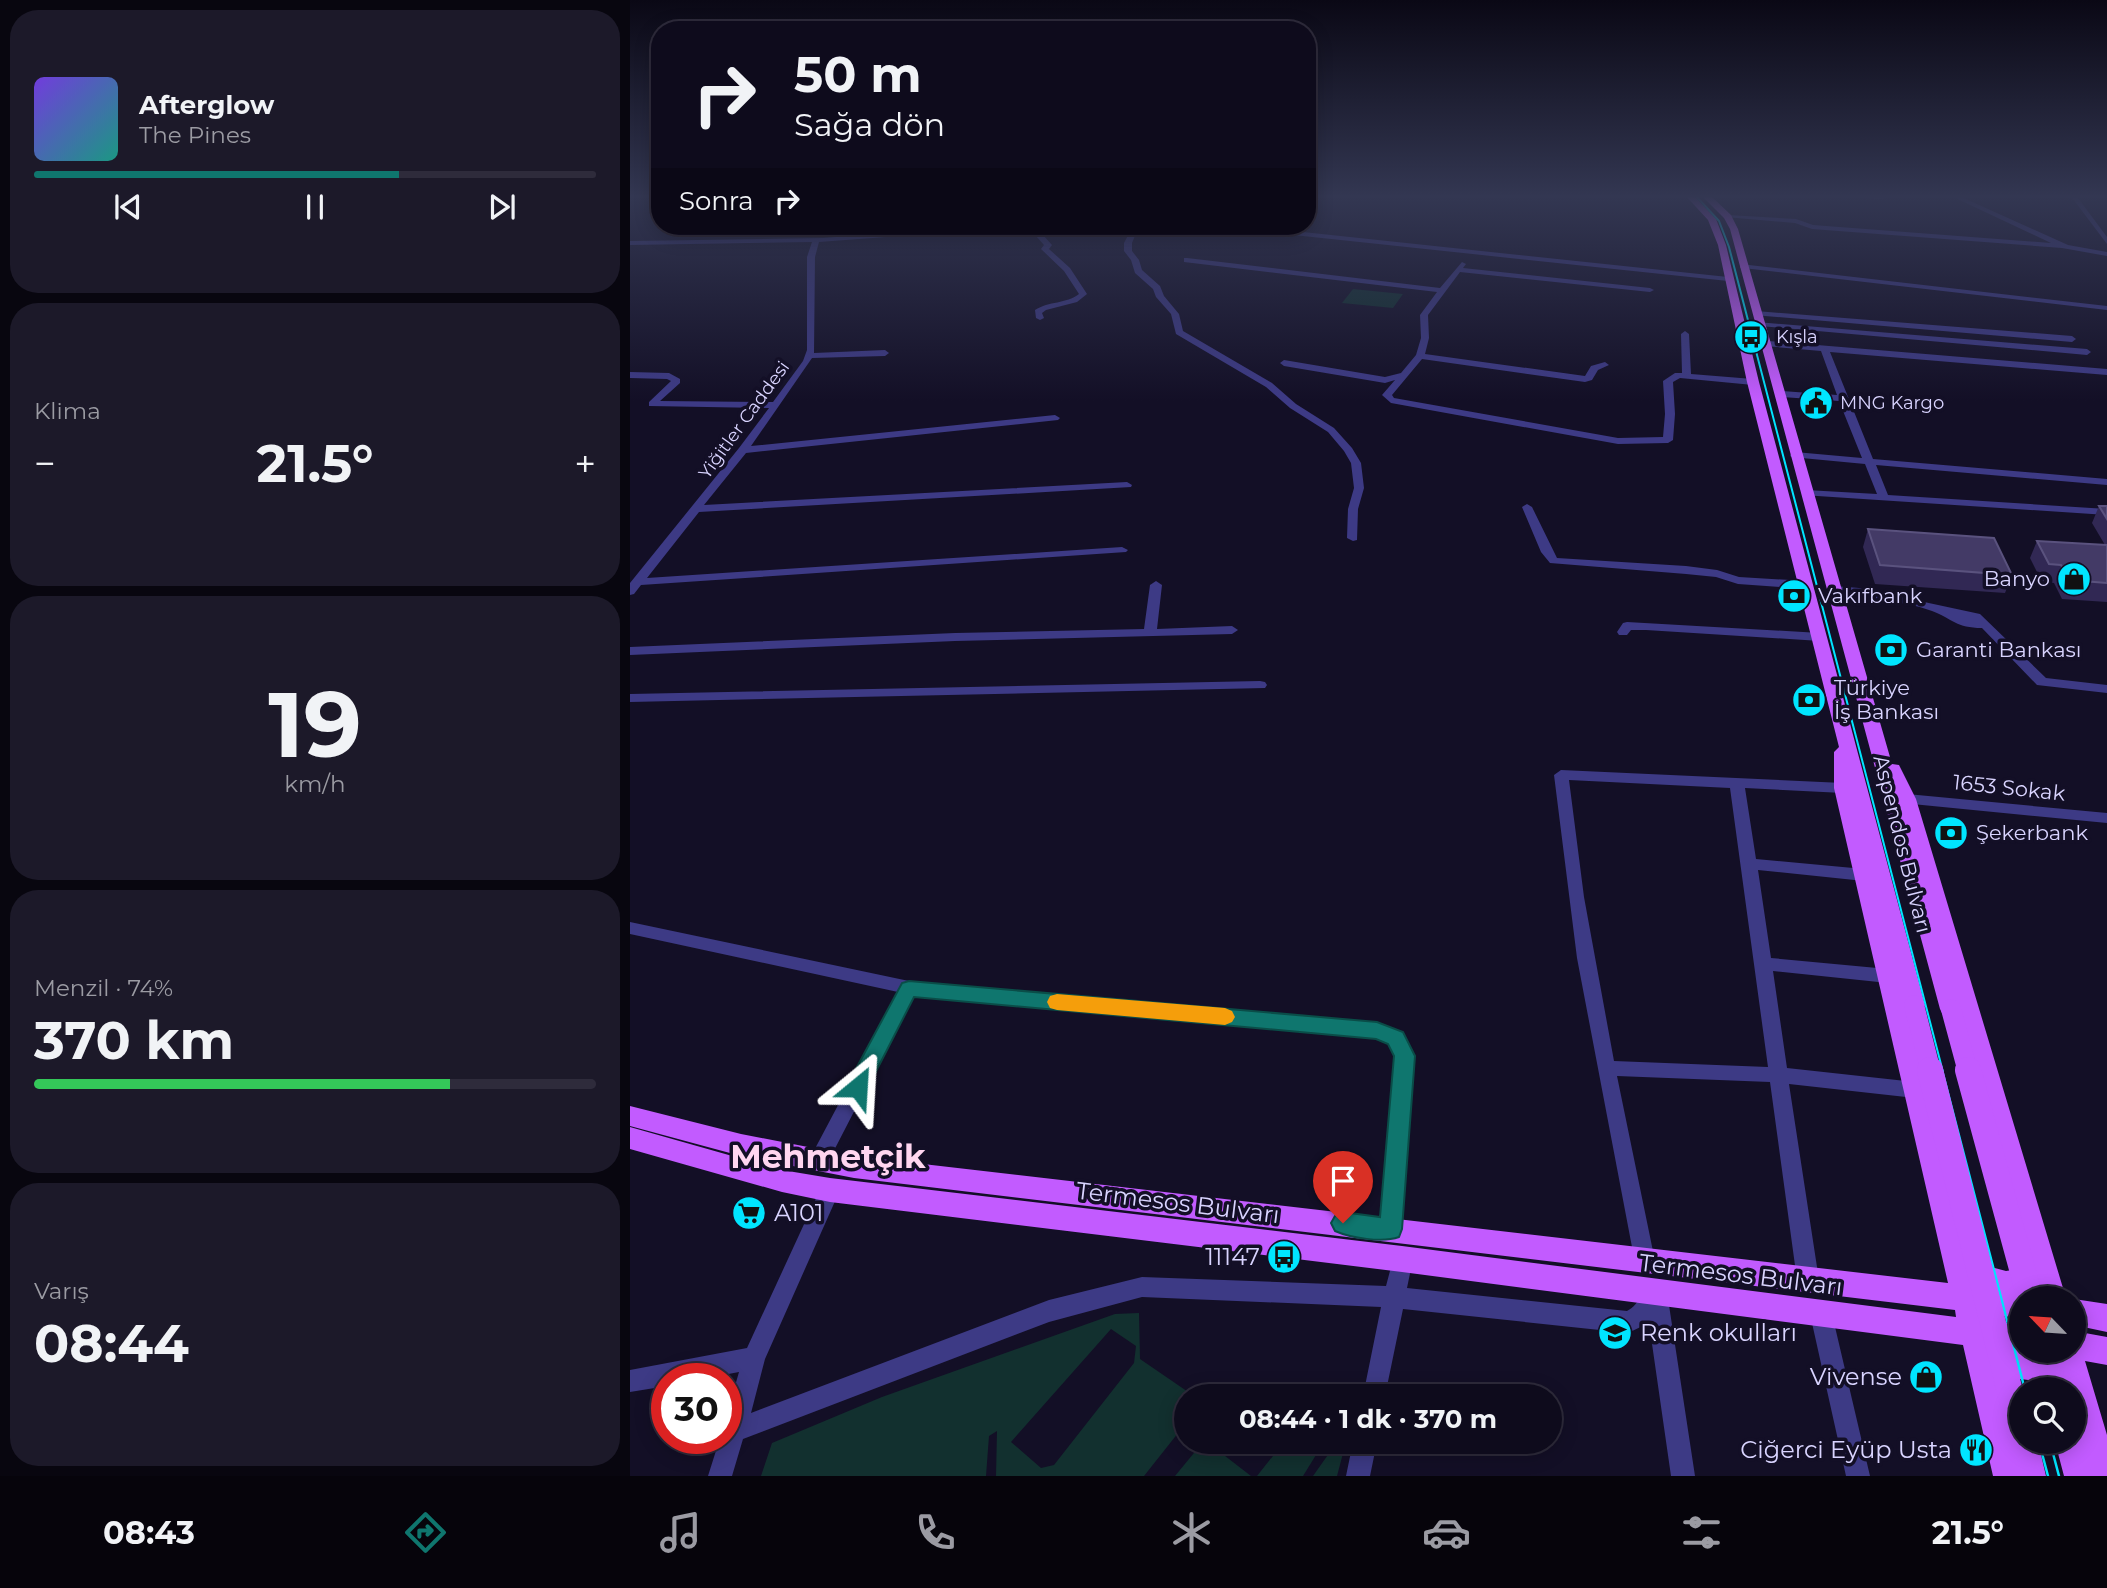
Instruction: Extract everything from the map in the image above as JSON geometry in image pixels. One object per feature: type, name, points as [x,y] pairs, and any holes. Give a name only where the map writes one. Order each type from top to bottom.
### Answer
[{"type":"main road","name":"Aspendos Bulvarı","points":[[1725,264],[2009,1388]]},
{"type":"main road","name":"Aspendos Bulvarı","points":[[1743,266],[1782,394],[1795,455],[2027,1286]]},
{"type":"main road","points":[[1843,728],[1843,788],[2008,1476]]},
{"type":"main road","points":[[1873,728],[1907,799],[2048,1286]]},
{"type":"main road","name":"Termesos Bulvarı","points":[[630,1116],[741,1145],[819,1160],[1012,1186],[2009,1304]]},
{"type":"main road","name":"Termesos Bulvarı","points":[[630,1138],[782,1181],[830,1190],[1402,1259],[2009,1337]]},
{"type":"main road","points":[[1954,1254],[1970,1273],[1995,1285],[2018,1285],[2038,1278],[2040,1258]]},
{"type":"main road","points":[[2086,1314],[2107,1318]]},
{"type":"main road","points":[[2086,1348],[2107,1352]]},
{"type":"main road","points":[[1987,1385],[1994,1365],[2018,1362],[2044,1368],[2060,1377]]},
{"type":"main road","points":[[2086,1412],[2104,1476]]},
{"type":"main road","points":[[2026,1454],[2031,1476]]},
{"type":"main road","points":[[2073,1454],[2079,1476]]},
{"type":"street","name":"Yiğitler Caddesi","points":[[632,588],[698,509],[809,356],[811,264]]},
{"type":"street","points":[[1040,318],[1038,312],[1043,307],[1078,300],[1083,294],[1061,264]]},
{"type":"street","points":[[1136,264],[1138,271],[1157,288],[1163,301],[1175,314],[1179,332],[1269,385],[1286,401],[1331,430],[1353,455],[1359,488],[1353,509],[1353,538]]},
{"type":"street","points":[[1221,264],[1441,289]]},
{"type":"street","points":[[1462,264],[1424,315],[1424,338],[1420,356],[1388,394],[1391,400],[1618,441],[1668,440],[1668,381],[1678,374],[1753,382]]},
{"type":"street","points":[[1507,275],[1516,264]]},
{"type":"street","points":[[1586,264],[1728,279]]},
{"type":"street","points":[[1743,266],[2107,308]]},
{"type":"street","points":[[1458,270],[1650,290]]},
{"type":"street","points":[[1758,319],[2072,339]]},
{"type":"street","points":[[1758,319],[2087,352]]},
{"type":"street","points":[[1685,334],[1687,376]]},
{"type":"street","points":[[1768,344],[2107,372]]},
{"type":"street","points":[[1825,349],[1884,498]]},
{"type":"street","points":[[809,356],[885,353]]},
{"type":"street","points":[[1420,356],[1585,379],[1589,378],[1594,368],[1605,365]]},
{"type":"street","points":[[1284,363],[1385,380],[1404,375]]},
{"type":"street","points":[[630,376],[669,376],[677,381],[652,404],[775,405]]},
{"type":"street","points":[[1782,394],[1843,398]]},
{"type":"street","points":[[743,450],[1055,418]]},
{"type":"street","points":[[1795,455],[2107,482]]},
{"type":"street","points":[[698,509],[1127,485]]},
{"type":"street","points":[[1806,493],[2107,512]]},
{"type":"street","points":[[1527,507],[1546,552],[1554,561],[1686,570],[1738,580],[1807,585]]},
{"type":"street","points":[[632,588],[1122,550]]},
{"type":"street","points":[[1150,634],[1156,585]]},
{"type":"street","points":[[1834,590],[1859,592],[1940,611],[1965,624],[1985,624],[2042,682],[2107,689]]},
{"type":"street","points":[[1623,632],[1627,626],[1646,626],[1820,637]]},
{"type":"street","points":[[630,651],[942,638],[1232,630]]},
{"type":"street","points":[[630,698],[1260,685]]},
{"type":"street","points":[[1644,1261],[1568,857],[1560,775],[1843,788]]},
{"type":"street","points":[[1737,782],[1808,1280]]},
{"type":"street","name":"1653 Sokak","points":[[1907,799],[2107,818]]},
{"type":"street","points":[[1750,864],[1864,875]]},
{"type":"street","points":[[630,928],[909,988],[1345,1027],[1377,1031],[1396,1038],[1405,1056],[1391,1229]]},
{"type":"street","points":[[1765,964],[1888,976]]},
{"type":"street","points":[[819,1160],[909,988]]},
{"type":"street","points":[[1606,1068],[1780,1075],[1915,1090]]},
{"type":"street","points":[[742,1402],[754,1358],[830,1190]]},
{"type":"street","points":[[1376,1384],[1402,1259]]},
{"type":"street","points":[[742,1428],[1049,1311],[1142,1287],[1394,1297],[1628,1322],[1644,1314],[1656,1292]]},
{"type":"street","points":[[1656,1292],[1683,1476]]},
{"type":"street","points":[[1821,1314],[1858,1476]]},
{"type":"street","points":[[630,1381],[754,1358]]},
{"type":"street","points":[[720,1476],[727,1454]]},
{"type":"street","points":[[1358,1476],[1363,1454]]},
{"type":"green space","points":[[1353,289],[1403,294],[1393,308],[1342,303]]},
{"type":"green space","points":[[1139,1313],[1140,1359],[1176,1384],[1174,1384],[1174,1438],[1144,1476],[996,1476],[997,1431],[989,1436],[986,1476],[761,1476],[772,1443],[882,1397],[1115,1314]],"holes":[[[1111,1329],[1136,1346],[1134,1363],[1054,1465],[1041,1468],[1011,1442]]]},
{"type":"green space","points":[[1193,1454],[1223,1454],[1251,1476],[1175,1476]]},
{"type":"green space","points":[[1274,1454],[1317,1454],[1303,1476],[1257,1476]]},
{"type":"green space","points":[[1329,1454],[1343,1454],[1337,1476],[1313,1476]]},
{"type":"building","points":[[2099,506],[2107,506],[2107,519]]},
{"type":"building","points":[[1868,529],[1994,538],[2012,575],[1880,565]]},
{"type":"building","points":[[2037,541],[2107,545],[2107,583],[2070,580],[2061,565],[2049,564]]},
{"type":"tram line","points":[[1733,264],[1943,1072]]},
{"type":"tram line","points":[[1942,1070],[2022,1377]]},
{"type":"tram line","points":[[2042,1454],[2048,1476]]},
{"type":"tram line","points":[[2053,1454],[2059,1476]]},
{"type":"slow traffic","points":[[1057,1002],[1225,1017]]},
{"type":"place","name":"Kışla","points":[[1751,337]]},
{"type":"place","name":"MNG Kargo","points":[[1816,403]]},
{"type":"place","name":"Banyo","points":[[2074,579]]},
{"type":"place","name":"Vakıfbank","points":[[1794,596]]},
{"type":"place","name":"Garanti Bankası","points":[[1891,650]]},
{"type":"place","name":"Türkiye İş Bankası","points":[[1809,700]]},
{"type":"place","name":"Şekerbank","points":[[1951,833]]},
{"type":"place","name":"A101","points":[[749,1213]]},
{"type":"place","name":"11147","points":[[1284,1257]]},
{"type":"place","name":"Renk okulları","points":[[1615,1333]]},
{"type":"place","name":"Vivense","points":[[1926,1377]]},
{"type":"place","name":"Ciğerci Eyüp Usta","points":[[1976,1450]]},
{"type":"district","name":"Mehmetçik","points":[[828,1156]]},
{"type":"route","points":[[858,1087],[909,988],[1377,1031],[1396,1038],[1405,1056],[1391,1229],[1343,1223]]}]
